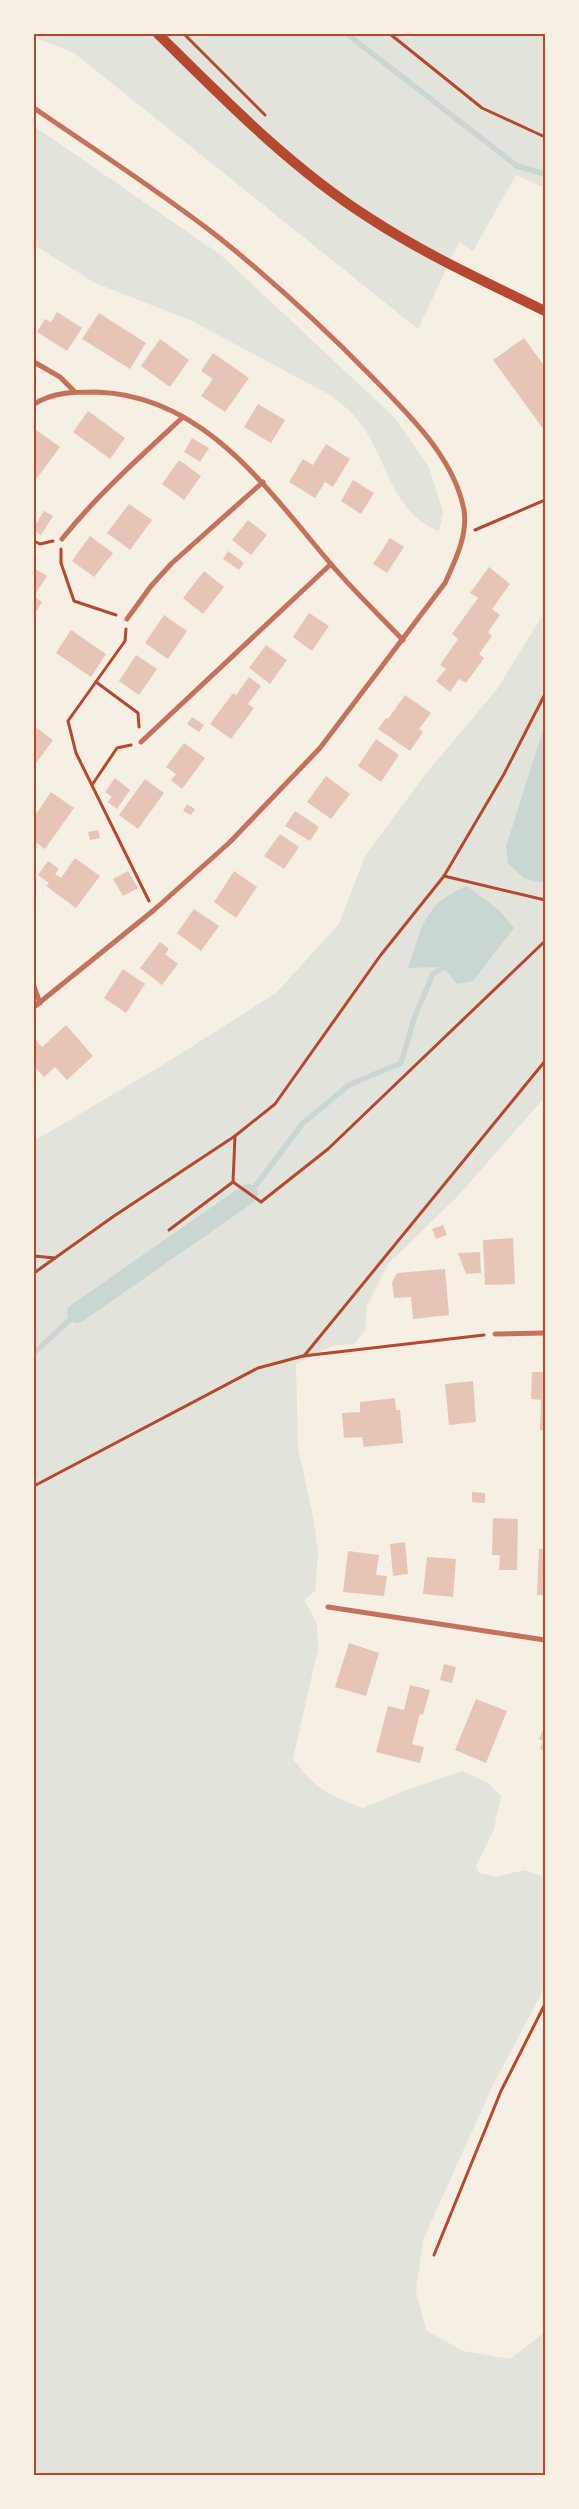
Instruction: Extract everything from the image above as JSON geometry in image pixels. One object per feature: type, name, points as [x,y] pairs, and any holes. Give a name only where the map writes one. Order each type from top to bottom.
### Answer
[{"type":"main road","points":[[158,34],[247,121],[324,186],[368,217],[407,240],[545,311]]},
{"type":"street","points":[[34,108],[163,196],[216,236],[331,334],[406,412],[446,464],[458,489],[464,512],[463,536],[456,559],[445,583],[320,748],[230,842],[154,910],[34,1007]]},
{"type":"street","points":[[34,362],[60,377],[74,392]]},
{"type":"street","points":[[34,404],[44,398],[74,392],[106,393],[132,397],[158,405],[183,417],[232,451],[263,482],[332,564],[403,640]]},
{"type":"street","points":[[62,539],[79,517],[183,417]]},
{"type":"street","points":[[127,619],[151,586],[172,563],[263,482]]},
{"type":"street","points":[[141,742],[332,564]]},
{"type":"street","points":[[34,986],[40,1003]]},
{"type":"street","points":[[494,1334],[545,1333]]},
{"type":"street","points":[[328,1607],[545,1640]]},
{"type":"path","points":[[184,34],[266,116]]},
{"type":"path","points":[[390,34],[482,108],[545,137]]},
{"type":"path","points":[[463,536],[545,500]]},
{"type":"path","points":[[34,541],[40,544],[62,539],[62,563],[74,601],[127,619],[125,641],[68,721],[76,752],[91,785],[154,910]]},
{"type":"path","points":[[91,785],[117,748],[141,742],[138,713],[96,682]]},
{"type":"path","points":[[34,1273],[114,1216],[235,1136],[275,1104],[380,956],[444,876],[504,774],[545,694]]},
{"type":"path","points":[[444,876],[545,900]]},
{"type":"path","points":[[233,1182],[261,1202],[328,1149],[545,941]]},
{"type":"path","points":[[303,1356],[545,1060]]},
{"type":"path","points":[[233,1182],[235,1136]]},
{"type":"path","points":[[169,1230],[233,1182]]},
{"type":"path","points":[[34,1256],[56,1258]]},
{"type":"path","points":[[34,1486],[258,1368],[303,1356],[494,1334]]},
{"type":"path","points":[[434,2255],[501,2091],[545,2004]]},
{"type":"shaded area","points":[[34,34],[545,34],[545,188],[516,175],[473,251],[459,242],[418,329],[74,53],[34,37]]},
{"type":"shaded area","points":[[34,126],[222,256],[394,417],[429,467],[443,512],[439,531],[424,523],[402,501],[363,427],[348,409],[330,395],[192,321],[95,283],[34,245]]},
{"type":"shaded area","points":[[545,611],[545,723],[506,846],[508,864],[525,879],[545,883],[545,1097],[458,1196],[388,1264],[367,1306],[365,1331],[354,1344],[332,1346],[296,1364],[298,1448],[313,1516],[318,1553],[315,1591],[304,1600],[317,1623],[318,1649],[293,1759],[316,1785],[331,1795],[363,1808],[404,1791],[462,1771],[488,1783],[501,1796],[494,1829],[476,1866],[479,1873],[496,1877],[524,1870],[545,1877],[545,1987],[492,2087],[423,2240],[416,2291],[426,2330],[463,2351],[510,2359],[545,2332],[545,2475],[34,2475],[34,1141],[166,1063],[276,993],[339,924],[365,856],[424,776],[498,688]],"holes":[[[514,928],[457,984],[444,967],[408,967]]]},
{"type":"shaded area","points":[[545,723],[545,883],[525,879],[508,864],[506,846]]},
{"type":"shaded area","points":[[467,886],[499,910],[514,928],[473,981],[457,984],[443,967],[408,968],[421,929],[433,909],[442,900]]},
{"type":"building","points":[[57,312],[82,328],[67,351],[37,332],[45,319],[51,322]]},
{"type":"building","points":[[99,313],[146,343],[130,369],[82,339]]},
{"type":"building","points":[[524,338],[545,367],[544,430],[493,360]]},
{"type":"building","points":[[160,339],[189,360],[170,387],[141,366]]},
{"type":"building","points":[[213,353],[249,378],[225,412],[201,396],[213,379],[201,371]]},
{"type":"building","points":[[258,404],[285,420],[271,443],[244,427]]},
{"type":"building","points":[[88,411],[125,438],[110,459],[73,432]]},
{"type":"building","points":[[36,430],[60,447],[37,478],[34,475]]},
{"type":"building","points":[[192,438],[209,448],[200,462],[184,452]]},
{"type":"building","points":[[326,444],[350,459],[333,487],[325,482],[315,498],[289,482],[303,459],[313,465]]},
{"type":"building","points":[[179,460],[201,476],[184,500],[162,484]]},
{"type":"building","points":[[353,480],[374,493],[361,514],[341,501]]},
{"type":"building","points":[[129,504],[152,520],[130,550],[107,533]]},
{"type":"building","points":[[44,511],[53,516],[41,535],[34,530],[34,527]]},
{"type":"building","points":[[248,520],[267,535],[251,555],[232,540]]},
{"type":"building","points":[[90,536],[113,553],[94,577],[72,561]]},
{"type":"building","points":[[390,538],[404,547],[387,573],[373,564]]},
{"type":"building","points":[[228,551],[244,563],[239,570],[223,559]]},
{"type":"building","points":[[489,567],[510,584],[492,609],[500,615],[488,632],[492,636],[479,654],[484,658],[466,683],[459,679],[450,692],[436,681],[446,669],[440,665],[458,639],[452,634],[478,598],[470,593]]},
{"type":"building","points":[[34,568],[47,576],[34,596]]},
{"type":"building","points":[[204,571],[224,587],[203,614],[183,598]]},
{"type":"building","points":[[34,596],[42,602],[34,615]]},
{"type":"building","points":[[309,613],[329,626],[312,651],[293,637]]},
{"type":"building","points":[[164,615],[187,631],[168,659],[145,643]]},
{"type":"building","points":[[71,630],[106,654],[91,677],[56,653]]},
{"type":"building","points":[[266,645],[287,660],[270,684],[249,668]]},
{"type":"building","points":[[136,655],[157,669],[139,695],[119,681]]},
{"type":"building","points":[[249,677],[261,686],[248,704],[254,708],[231,739],[210,724],[233,693],[236,695]]},
{"type":"building","points":[[405,695],[431,713],[419,729],[423,732],[410,751],[378,729],[386,718],[388,719]]},
{"type":"building","points":[[192,717],[204,725],[199,732],[187,724]]},
{"type":"building","points":[[34,726],[53,740],[34,766]]},
{"type":"building","points":[[376,739],[399,755],[381,782],[358,766]]},
{"type":"building","points":[[184,743],[205,758],[182,789],[171,780],[176,774],[166,767]]},
{"type":"building","points":[[326,776],[350,794],[331,819],[307,802]]},
{"type":"building","points":[[115,778],[130,790],[117,809],[107,802],[112,797],[105,792]]},
{"type":"building","points":[[145,779],[164,793],[138,829],[119,815]]},
{"type":"building","points":[[51,792],[74,808],[45,849],[34,841],[34,817]]},
{"type":"building","points":[[187,804],[195,809],[191,815],[183,811]]},
{"type":"building","points":[[295,811],[319,827],[310,841],[285,826]]},
{"type":"building","points":[[98,830],[100,838],[90,840],[88,832]]},
{"type":"building","points":[[280,834],[299,847],[284,869],[264,856]]},
{"type":"building","points":[[75,858],[100,876],[76,908],[46,886],[49,883],[38,875],[48,861],[59,869],[55,874],[61,878]]},
{"type":"building","points":[[128,871],[138,888],[123,896],[113,879]]},
{"type":"building","points":[[234,871],[257,887],[236,918],[214,902]]},
{"type":"building","points":[[194,909],[219,926],[201,951],[177,933]]},
{"type":"building","points":[[160,942],[169,949],[165,954],[178,964],[162,985],[140,968]]},
{"type":"building","points":[[123,969],[145,984],[126,1013],[104,998]]},
{"type":"building","points":[[66,1025],[93,1056],[67,1080],[55,1067],[44,1077],[34,1066],[34,1042],[36,1040],[42,1047]]},
{"type":"building","points":[[443,1225],[447,1235],[436,1239],[432,1229]]},
{"type":"building","points":[[513,1238],[515,1284],[485,1285],[483,1240]]},
{"type":"building","points":[[480,1252],[481,1273],[466,1274],[458,1253]]},
{"type":"building","points":[[445,1269],[449,1315],[413,1319],[411,1297],[394,1298],[392,1282],[397,1273]]},
{"type":"building","points":[[532,1372],[545,1372],[545,1430],[540,1430],[541,1400],[531,1399]]},
{"type":"building","points":[[473,1381],[476,1422],[449,1425],[445,1384]]},
{"type":"building","points":[[395,1398],[396,1410],[400,1410],[403,1443],[364,1447],[362,1437],[344,1438],[342,1413],[360,1412],[360,1402]]},
{"type":"building","points":[[472,1492],[485,1493],[485,1503],[472,1502]]},
{"type":"building","points":[[493,1518],[518,1519],[517,1570],[499,1570],[500,1555],[492,1555]]},
{"type":"building","points":[[405,1542],[408,1574],[393,1576],[390,1544]]},
{"type":"building","points":[[539,1549],[545,1549],[545,1595],[537,1595]]},
{"type":"building","points":[[348,1551],[379,1555],[376,1575],[387,1576],[384,1596],[343,1592]]},
{"type":"building","points":[[427,1557],[456,1559],[453,1597],[423,1594]]},
{"type":"building","points":[[349,1643],[379,1653],[366,1696],[335,1687]]},
{"type":"building","points":[[444,1664],[456,1667],[452,1683],[440,1680]]},
{"type":"building","points":[[410,1685],[430,1690],[423,1715],[420,1714],[412,1744],[424,1747],[420,1763],[376,1752],[388,1706],[404,1710]]},
{"type":"building","points":[[476,1699],[507,1711],[486,1763],[455,1750]]},
{"type":"building","points":[[545,1725],[545,1751],[540,1749],[543,1741],[539,1739]]},
{"type":"waterway","points":[[347,34],[517,166],[545,174]]},
{"type":"waterway","points":[[251,1192],[303,1123],[349,1085],[401,1063],[415,1016],[433,974],[450,963]]},
{"type":"waterway","points":[[77,1313],[248,1194]]},
{"type":"waterway","points":[[34,1353],[77,1313]]}]
